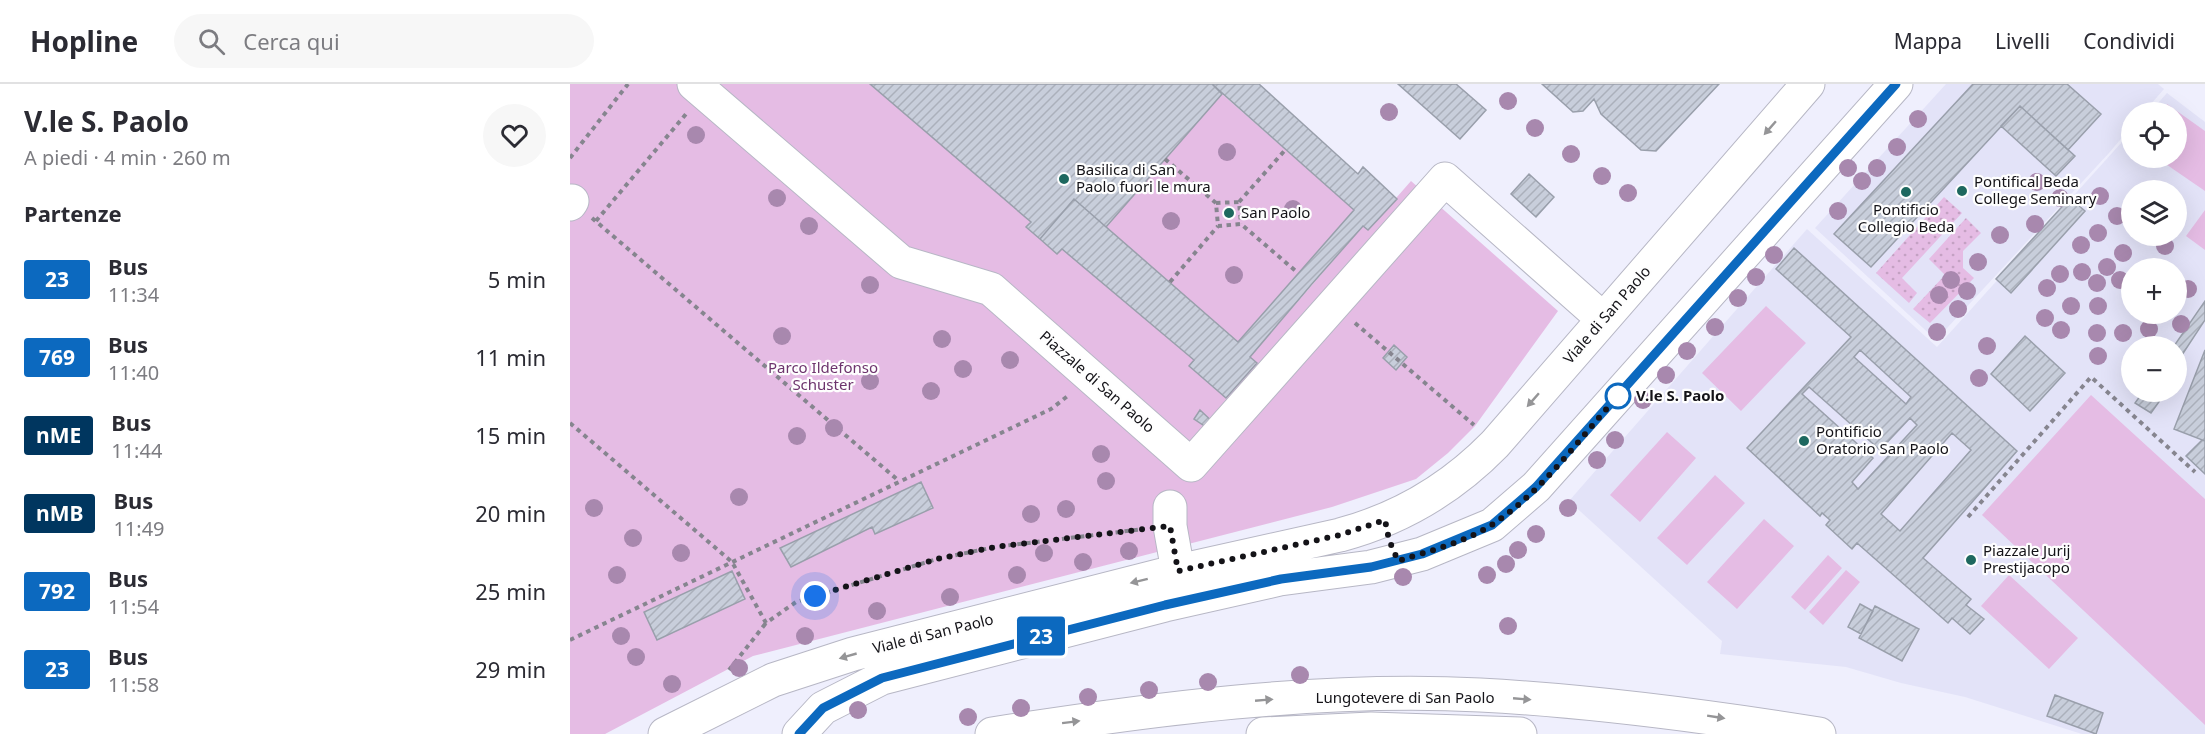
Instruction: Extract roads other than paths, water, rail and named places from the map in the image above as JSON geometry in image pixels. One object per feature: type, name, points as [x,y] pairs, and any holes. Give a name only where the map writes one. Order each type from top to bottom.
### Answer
[{"type":"street","name":"Viale di San Paolo","points":[[665,734],[728,700],[773,680],[853,654],[1178,571],[1340,535],[1385,520],[1447,486],[1495,444],[1808,84]]},
{"type":"street","name":"Viale di San Paolo","points":[[799,734],[823,708],[882,678],[1281,579],[1398,561],[1481,530],[1502,517],[1536,487],[1896,84]]},
{"type":"street","name":"Piazzale di San Paolo","points":[[691,98],[901,262],[991,289],[1191,465],[1445,179],[1603,319]]},
{"type":"street","points":[[1170,516],[1178,571]]},
{"type":"street","points":[[1385,520],[1389,540],[1398,561]]},
{"type":"street","name":"Lungotevere di San Paolo","points":[[992,734],[1182,708],[1275,699],[1378,695],[1479,695],[1637,708],[1694,714],[1818,734]]},
{"type":"street","name":"Lungotevere di San Paolo","points":[[1263,734],[1371,729],[1520,734]]},
{"type":"place","name":"Basilica di San Paolo fuori le mura","points":[[1064,179]]},
{"type":"place","name":"Pontifical Beda College Seminary","points":[[1962,191]]},
{"type":"place","name":"Pontificio Collegio Beda","points":[[1906,192]]},
{"type":"place","name":"San Paolo","points":[[1229,213]]},
{"type":"place","name":"V.le S. Paolo","points":[[1618,396]]},
{"type":"place","name":"Pontificio Oratorio San Paolo","points":[[1804,441]]},
{"type":"place","name":"Piazzale Jurij Prestijacopo","points":[[1971,560]]},
{"type":"park label","name":"Parco Ildefonso Schuster","points":[[823,376]]}]
